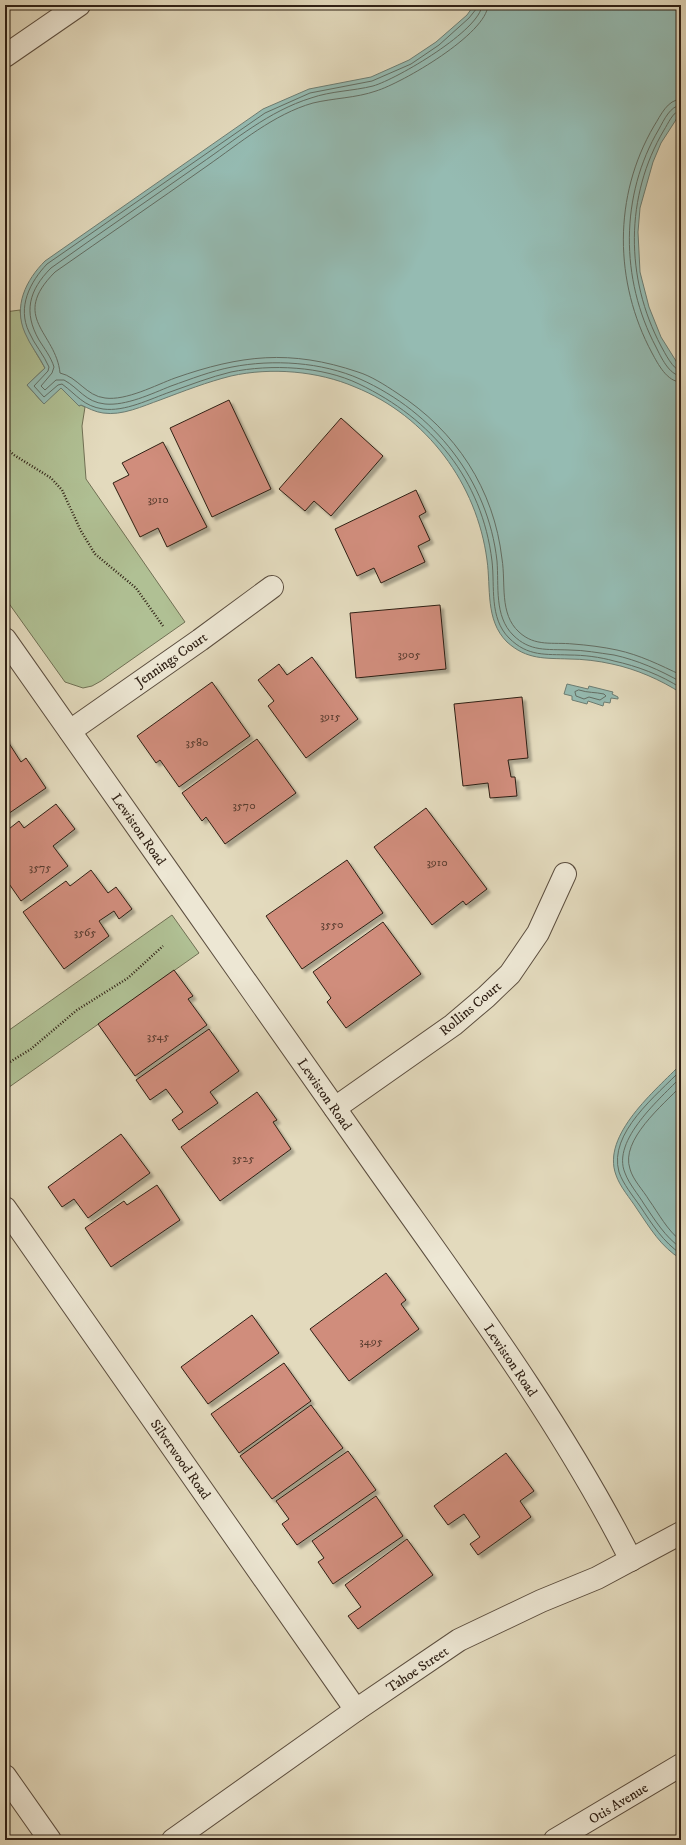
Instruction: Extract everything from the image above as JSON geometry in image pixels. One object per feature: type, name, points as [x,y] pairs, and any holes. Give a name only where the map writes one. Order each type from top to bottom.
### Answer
[{"type":"street","points":[[5,56],[65,9]]},
{"type":"street","name":"Jennings Court","points":[[70,731],[200,640],[272,587]]},
{"type":"street","name":"Lewiston Road","points":[[5,639],[476,1309],[559,1431],[614,1526],[631,1560]]},
{"type":"street","name":"Rollins Court","points":[[335,1108],[453,1025],[510,974],[538,933],[565,874]]},
{"type":"street","name":"Silverwood Road","points":[[5,1208],[356,1710]]},
{"type":"street","name":"Tahoe Street","points":[[173,1840],[356,1710],[459,1640],[541,1601],[597,1578],[681,1533]]},
{"type":"street","name":"Otis Avenue","points":[[555,1840],[681,1765]]},
{"type":"street","points":[[5,1776],[50,1840]]},
{"type":"path","points":[[5,447],[14,455],[51,478],[62,490],[91,549],[136,588],[163,626]]},
{"type":"path","points":[[5,1065],[31,1050],[76,1010],[128,978],[163,946]]},
{"type":"green space","points":[[20,310],[26,333],[45,368],[27,385],[43,403],[61,388],[79,406],[81,405],[85,407],[82,426],[86,479],[185,622],[101,681],[92,686],[83,688],[65,682],[5,598],[5,312]]},
{"type":"green space","points":[[172,915],[199,953],[5,1090],[5,1033]]},
{"type":"water","points":[[474,5],[681,5],[681,112],[661,143],[653,162],[640,208],[638,232],[640,272],[649,307],[661,337],[681,369],[681,693],[648,676],[621,666],[591,660],[536,657],[514,648],[507,642],[495,624],[492,614],[487,560],[481,532],[472,505],[460,480],[444,456],[426,434],[405,416],[381,400],[355,387],[326,377],[310,374],[278,371],[246,373],[213,381],[132,410],[110,414],[97,412],[81,405],[79,406],[61,388],[44,404],[27,385],[45,368],[25,333],[20,313],[21,303],[23,294],[32,276],[45,261],[263,109],[309,89],[371,77],[409,60],[436,42],[467,15]]},
{"type":"water","points":[[567,684],[588,689],[589,686],[613,692],[612,694],[618,697],[618,699],[611,698],[610,703],[604,702],[603,706],[588,701],[587,704],[572,700],[572,696],[564,694]]},
{"type":"water","points":[[681,1064],[681,1259],[656,1237],[625,1192],[616,1175],[613,1160],[616,1144],[623,1129],[645,1100]]},
{"type":"building","points":[[229,400],[271,489],[212,517],[170,428]]},
{"type":"building","points":[[341,418],[383,456],[331,516],[314,501],[305,511],[279,489]]},
{"type":"building","points":[[163,442],[207,527],[167,547],[158,528],[140,537],[113,483],[129,475],[122,463]]},
{"type":"building","points":[[416,490],[426,512],[419,516],[430,540],[418,546],[425,562],[381,583],[374,568],[357,576],[335,529]]},
{"type":"building","points":[[440,605],[446,669],[356,678],[350,613]]},
{"type":"building","points":[[312,657],[358,719],[306,758],[268,706],[274,701],[258,680],[279,664],[287,675]]},
{"type":"building","points":[[212,682],[250,736],[179,787],[160,760],[156,763],[137,736]]},
{"type":"building","points":[[522,697],[528,758],[508,760],[511,777],[515,777],[517,796],[490,798],[488,783],[463,786],[454,704]]},
{"type":"building","points":[[5,737],[21,762],[26,758],[46,788],[5,816]]},
{"type":"building","points":[[257,739],[296,793],[225,844],[206,817],[202,821],[182,793]]},
{"type":"building","points":[[56,804],[75,829],[53,846],[68,866],[21,901],[5,878],[5,832],[19,821],[24,828]]},
{"type":"building","points":[[426,808],[487,889],[466,905],[463,901],[432,925],[374,847]]},
{"type":"building","points":[[347,860],[383,913],[302,969],[266,916]]},
{"type":"building","points":[[91,870],[108,893],[116,887],[132,909],[119,919],[114,911],[99,921],[109,936],[64,969],[23,912],[66,881],[70,886]]},
{"type":"building","points":[[383,922],[421,974],[346,1028],[327,1002],[331,998],[313,972]]},
{"type":"building","points":[[174,970],[193,996],[188,999],[207,1025],[135,1076],[98,1024]]},
{"type":"building","points":[[209,1029],[239,1071],[210,1092],[218,1103],[179,1130],[172,1120],[183,1112],[166,1089],[150,1100],[136,1080]]},
{"type":"building","points":[[257,1092],[277,1120],[273,1122],[291,1149],[220,1201],[181,1147]]},
{"type":"building","points":[[121,1134],[150,1173],[88,1218],[74,1199],[62,1207],[48,1187]]},
{"type":"building","points":[[157,1185],[180,1220],[111,1267],[85,1228],[124,1201],[127,1205]]},
{"type":"building","points":[[386,1273],[406,1300],[401,1304],[419,1329],[349,1381],[310,1329]]},
{"type":"building","points":[[252,1315],[279,1353],[208,1404],[181,1367]]},
{"type":"building","points":[[284,1363],[311,1401],[239,1453],[211,1414]]},
{"type":"building","points":[[311,1405],[343,1448],[272,1499],[240,1456]]},
{"type":"building","points":[[348,1451],[376,1490],[297,1545],[282,1524],[289,1519],[276,1501]]},
{"type":"building","points":[[506,1453],[534,1491],[520,1501],[531,1517],[478,1555],[470,1544],[480,1537],[464,1514],[448,1525],[434,1506]]},
{"type":"building","points":[[376,1496],[403,1536],[333,1584],[318,1562],[324,1558],[312,1541]]},
{"type":"building","points":[[407,1539],[433,1575],[358,1629],[348,1616],[361,1607],[345,1585]]}]
